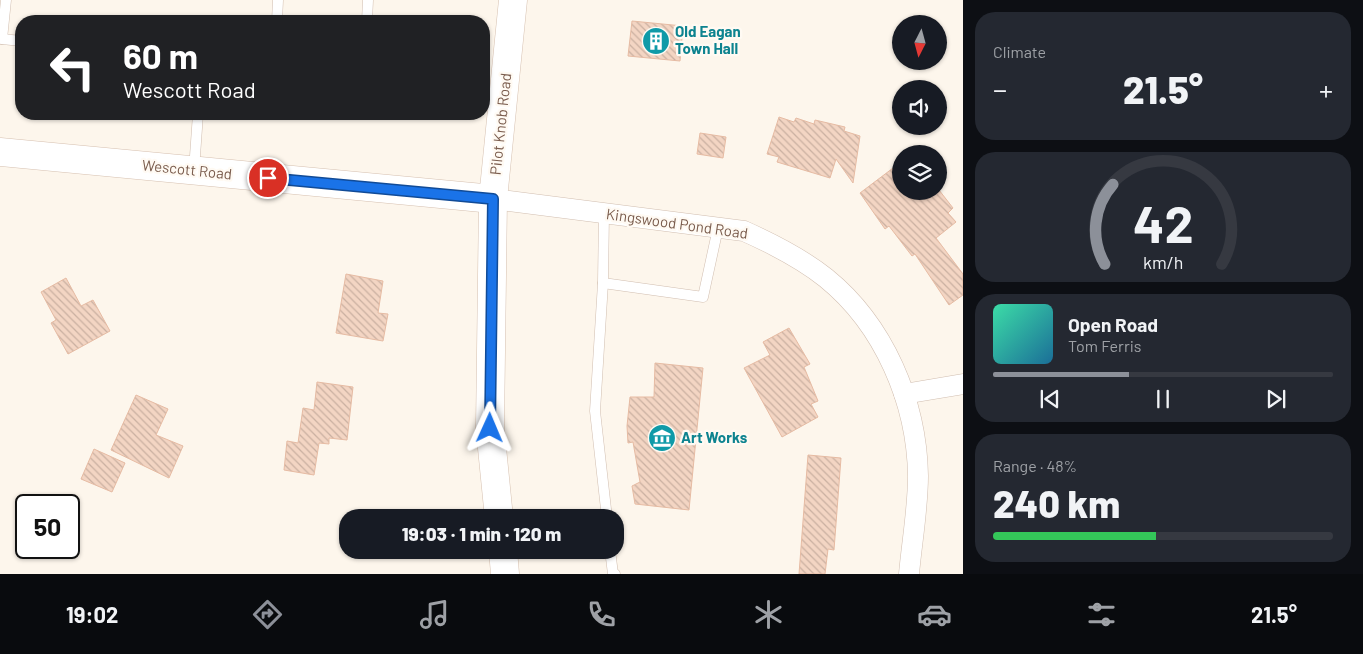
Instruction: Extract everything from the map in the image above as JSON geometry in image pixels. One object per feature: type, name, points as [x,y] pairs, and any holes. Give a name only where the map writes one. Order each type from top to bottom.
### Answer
[{"type":"main road","name":"Pilot Knob Road","points":[[498,509],[490,428],[493,199],[513,0]]},
{"type":"main road","name":"Wescott Road","points":[[0,152],[493,199]]},
{"type":"main road","points":[[504,559],[505,574]]},
{"type":"street","name":"Kingswood Pond Road","points":[[493,199],[744,231],[774,244],[826,279],[850,301],[867,322],[882,345],[904,394],[916,448],[918,476],[909,574]]},
{"type":"street","points":[[904,394],[963,384]]},
{"type":"lane","points":[[6,0],[1,38],[15,40]]},
{"type":"lane","points":[[277,15],[278,0]]},
{"type":"lane","points":[[367,15],[368,0]]},
{"type":"lane","points":[[194,170],[198,120]]},
{"type":"lane","points":[[604,213],[603,284],[595,411],[606,509]]},
{"type":"lane","points":[[603,284],[703,298],[718,228]]},
{"type":"lane","points":[[611,559],[613,574],[615,574]]},
{"type":"building","name":"Old Eagan Town Hall","points":[[632,21],[683,26],[680,61],[628,56]]},
{"type":"building","points":[[779,117],[794,122],[796,118],[814,124],[815,120],[845,127],[844,131],[860,136],[853,183],[836,159],[830,178],[777,162],[779,157],[767,154]]},
{"type":"building","points":[[700,133],[726,137],[723,158],[697,154]]},
{"type":"building","points":[[892,169],[892,200],[947,200],[953,208],[948,213],[956,222],[936,238],[963,274],[963,295],[949,305],[915,254],[912,256],[889,226],[885,229],[860,193]]},
{"type":"building","points":[[346,274],[383,281],[378,313],[388,314],[383,341],[336,333]]},
{"type":"building","points":[[66,278],[81,306],[93,300],[110,331],[68,354],[51,323],[56,320],[41,292]]},
{"type":"building","points":[[789,328],[810,364],[804,367],[818,401],[811,404],[818,417],[782,437],[744,368],[770,355],[763,342]]},
{"type":"building","name":"Art Works","points":[[655,363],[703,368],[689,510],[635,504],[632,486],[640,482],[633,442],[628,443],[627,426],[630,397],[654,397]]},
{"type":"building","points":[[317,382],[353,387],[347,440],[329,438],[329,444],[319,443],[314,475],[284,470],[287,441],[298,443],[303,408],[314,410]]},
{"type":"building","points":[[136,395],[168,409],[156,435],[183,446],[169,478],[111,450]]},
{"type":"building","points":[[94,449],[125,463],[112,492],[81,479]]},
{"type":"building","points":[[808,455],[841,458],[834,550],[828,549],[825,574],[799,574]]},
{"type":"place","name":"Old Eagan Town Hall","points":[[656,41]]},
{"type":"place","name":"Art Works","points":[[662,438]]},
{"type":"route","points":[[268,178],[493,199],[494,264],[490,428]]}]
